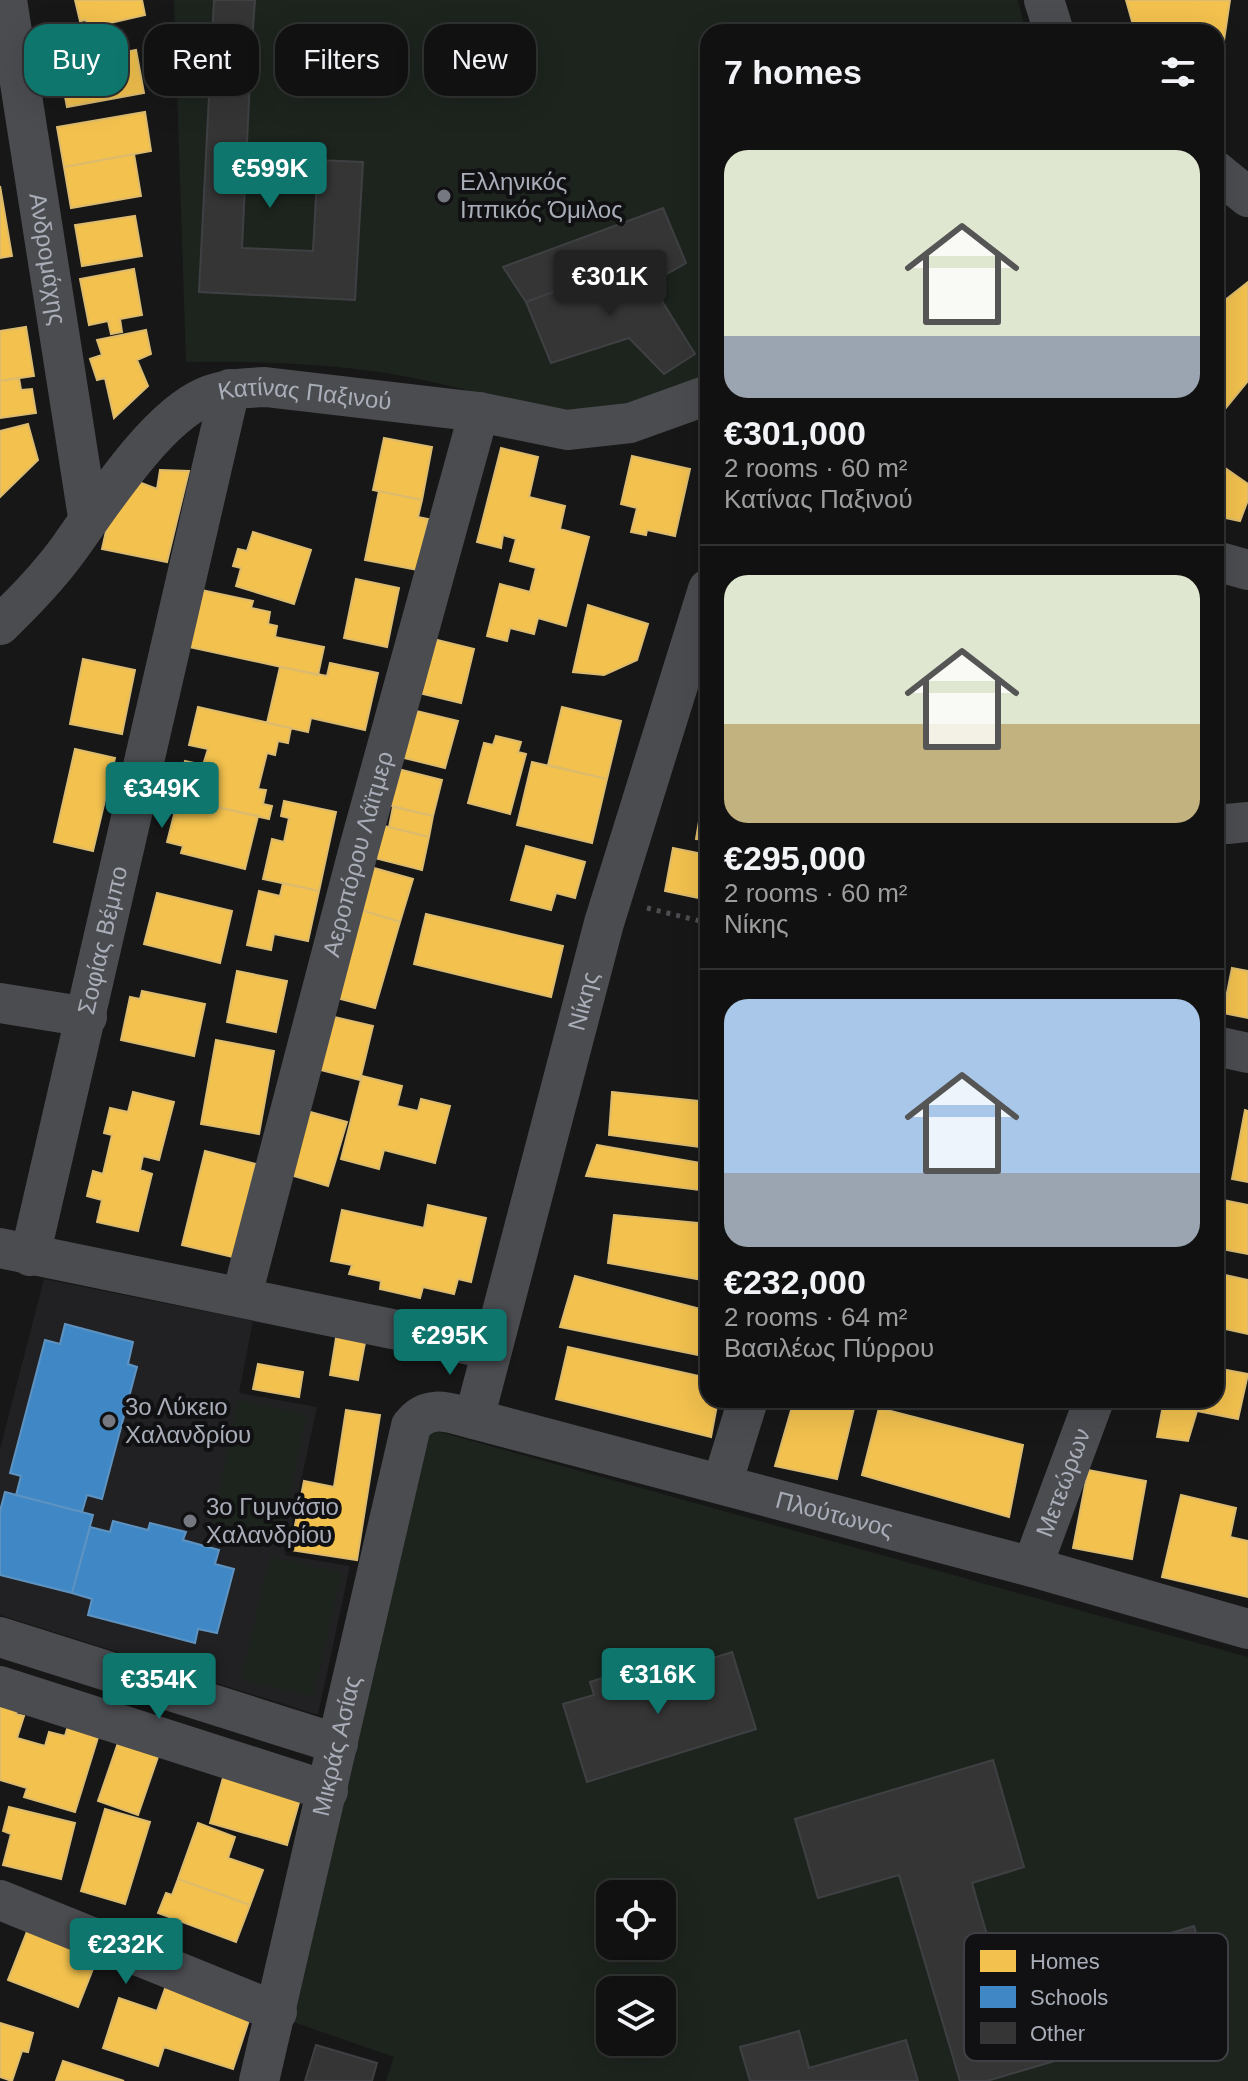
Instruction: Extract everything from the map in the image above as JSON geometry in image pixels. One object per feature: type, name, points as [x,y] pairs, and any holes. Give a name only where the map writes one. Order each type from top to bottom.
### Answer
[{"type":"street","name":"Ανδρομάχης","points":[[7,0],[11,101],[88,517]]},
{"type":"street","points":[[1044,0],[1052,24]]},
{"type":"street","points":[[1224,178],[1248,197]]},
{"type":"street","name":"Κατίνας Παξινού","points":[[0,625],[48,575],[131,463],[182,413],[202,398],[230,389],[265,387],[479,412],[567,430],[630,423],[700,398]]},
{"type":"street","name":"Σοφίας Βέμπο","points":[[15,1252],[87,1017],[230,389]]},
{"type":"street","name":"Αεροπόρου Λάϊτμερ","points":[[242,1295],[358,852],[479,412]]},
{"type":"street","points":[[1224,563],[1248,570]]},
{"type":"street","name":"Νίκης","points":[[474,1419],[489,1349],[612,900],[700,615]]},
{"type":"street","points":[[0,1003],[87,1017]]},
{"type":"street","points":[[1224,1048],[1248,1053]]},
{"type":"street","points":[[15,1252],[242,1295],[489,1349]]},
{"type":"street","points":[[722,1484],[746,1408]]},
{"type":"street","name":"Μετεώρων","points":[[1032,1567],[1091,1408]]},
{"type":"street","name":"Πλούτωνος","points":[[419,1414],[432,1410],[474,1419],[1032,1567],[1248,1629]]},
{"type":"street","name":"Μικράς Ασίας","points":[[259,2081],[411,1426],[419,1414]]},
{"type":"street","points":[[0,1637],[338,1744]]},
{"type":"street","points":[[0,1686],[328,1791]]},
{"type":"street","points":[[0,1900],[277,2012]]},
{"type":"path","points":[[612,900],[700,921]]},
{"type":"shaded area","name":"Ελληνικός Ιππικός Όμιλος","points":[[174,0],[1018,0],[1024,24],[700,24],[700,376],[664,394],[623,406],[584,410],[547,408],[386,373],[286,363],[186,362],[177,96],[259,96],[259,24],[175,24]]},
{"type":"shaded area","points":[[44,1279],[253,1321],[239,1393],[317,1407],[285,1555],[350,1566],[318,1715],[0,1615],[0,1449]]},
{"type":"shaded area","points":[[238,1400],[307,1414],[280,1542],[211,1528]]},
{"type":"shaded area","points":[[429,1429],[1248,1657],[1248,2081],[386,2081],[394,2057],[293,2022]]},
{"type":"shaded area","points":[[270,1556],[342,1573],[313,1696],[241,1680]]},
{"type":"building: Homes","points":[[75,0],[142,0],[145,15],[106,24],[80,21]]},
{"type":"building: Homes","points":[[1126,0],[1230,0],[1224,40],[1224,24],[1133,24]]},
{"type":"building: Homes","points":[[136,50],[144,93],[128,96],[128,52]]},
{"type":"building: Homes","points":[[65,96],[128,96],[67,107]]},
{"type":"building: Homes","points":[[145,112],[151,151],[64,167],[57,127]]},
{"type":"building: Homes","points":[[134,154],[141,196],[71,208],[64,167]]},
{"type":"building: Homes","points":[[0,186],[12,256],[0,258]]},
{"type":"building: Homes","points":[[135,216],[142,256],[82,266],[75,225]]},
{"type":"building: Homes","points":[[134,269],[142,315],[120,319],[122,332],[111,334],[108,321],[89,325],[80,279]]},
{"type":"building: Homes","points":[[1248,282],[1248,381],[1224,410],[1224,301]]},
{"type":"building: Homes","points":[[26,327],[34,376],[0,381],[0,331]]},
{"type":"building: Homes","points":[[146,330],[151,354],[137,360],[148,386],[114,418],[105,378],[97,380],[90,359],[102,355],[97,340]]},
{"type":"building: Homes","points":[[19,378],[21,390],[32,389],[36,413],[0,418],[0,381]]},
{"type":"building: Homes","points":[[28,424],[38,460],[0,497],[0,431]]},
{"type":"building: Homes","points":[[384,438],[432,447],[422,500],[373,490]]},
{"type":"building: Homes","points":[[501,448],[538,457],[529,497],[565,506],[560,529],[589,537],[566,626],[538,618],[534,634],[510,628],[507,641],[487,636],[500,584],[530,592],[536,568],[510,561],[516,539],[503,535],[501,548],[477,542]]},
{"type":"building: Homes","points":[[632,456],[690,469],[675,536],[647,530],[646,535],[631,532],[637,508],[621,504]]},
{"type":"building: Homes","points":[[1224,467],[1248,484],[1248,500],[1240,521],[1224,518]]},
{"type":"building: Homes","points":[[160,470],[189,471],[167,562],[102,549],[113,500],[136,481],[157,489]]},
{"type":"building: Homes","points":[[379,491],[422,500],[418,517],[428,519],[418,570],[365,560]]},
{"type":"building: Homes","points":[[253,532],[311,550],[294,604],[236,586],[241,568],[233,566],[238,549],[247,551]]},
{"type":"building: Homes","points":[[356,579],[399,588],[387,647],[344,638]]},
{"type":"building: Homes","points":[[192,588],[253,601],[251,608],[270,612],[268,624],[277,626],[275,637],[324,647],[318,675],[180,645]]},
{"type":"building: Homes","points":[[588,605],[648,624],[637,660],[604,675],[573,672]]},
{"type":"building: Homes","points":[[429,638],[474,649],[461,703],[415,692]]},
{"type":"building: Homes","points":[[83,659],[135,670],[122,734],[70,724]]},
{"type":"building: Homes","points":[[330,663],[378,673],[365,730],[311,718],[308,732],[267,723],[280,667],[327,676]]},
{"type":"building: Homes","points":[[198,707],[291,728],[288,743],[278,741],[275,755],[267,753],[258,789],[266,790],[263,804],[272,806],[269,819],[176,798],[185,761],[203,765],[208,749],[189,745]]},
{"type":"building: Homes","points":[[562,707],[621,721],[607,779],[548,765]]},
{"type":"building: Homes","points":[[408,709],[458,721],[445,768],[396,756]]},
{"type":"building: Homes","points":[[496,736],[521,742],[518,752],[526,754],[510,814],[468,803],[484,743],[493,745]]},
{"type":"building: Homes","points":[[75,749],[115,758],[93,851],[54,842]]},
{"type":"building: Homes","points":[[532,762],[607,779],[592,843],[517,825]]},
{"type":"building: Homes","points":[[390,767],[442,780],[433,816],[380,803]]},
{"type":"building: Homes","points":[[284,801],[336,812],[319,891],[263,879],[272,839],[284,842],[289,818],[281,816]]},
{"type":"building: Homes","points":[[177,803],[197,807],[199,803],[258,816],[245,869],[181,853],[183,846],[167,842]]},
{"type":"building: Homes","points":[[393,807],[433,816],[429,837],[389,827]]},
{"type":"building: Homes","points":[[700,816],[700,840],[696,839]]},
{"type":"building: Homes","points":[[380,825],[429,837],[422,870],[371,857]]},
{"type":"building: Homes","points":[[526,846],[585,862],[575,898],[556,893],[551,910],[511,900]]},
{"type":"building: Homes","points":[[673,848],[700,853],[700,898],[665,891]]},
{"type":"building: Homes","points":[[367,866],[413,879],[400,922],[355,908]]},
{"type":"building: Homes","points":[[283,883],[319,891],[308,941],[274,934],[271,950],[247,945],[259,891],[280,896]]},
{"type":"building: Homes","points":[[157,893],[232,911],[220,963],[144,944]]},
{"type":"building: Homes","points":[[355,908],[400,922],[375,1008],[337,998]]},
{"type":"building: Homes","points":[[426,914],[563,946],[551,997],[414,964]]},
{"type":"building: Homes","points":[[1232,968],[1248,971],[1248,1018],[1224,1013]]},
{"type":"building: Homes","points":[[237,971],[287,981],[276,1032],[227,1022]]},
{"type":"building: Homes","points":[[142,991],[205,1004],[194,1056],[121,1040],[130,997],[140,999]]},
{"type":"building: Homes","points":[[330,1016],[373,1026],[360,1080],[317,1069]]},
{"type":"building: Homes","points":[[216,1040],[274,1051],[259,1134],[201,1124]]},
{"type":"building: Homes","points":[[362,1076],[402,1086],[397,1106],[418,1111],[421,1099],[450,1106],[435,1163],[384,1150],[379,1169],[341,1159]]},
{"type":"building: Homes","points":[[133,1092],[174,1102],[159,1160],[143,1156],[140,1170],[152,1174],[138,1231],[97,1222],[102,1200],[87,1196],[93,1171],[103,1174],[112,1135],[104,1133],[110,1108],[128,1112]]},
{"type":"building: Homes","points":[[612,1092],[700,1101],[700,1147],[609,1135]]},
{"type":"building: Homes","points":[[303,1110],[347,1122],[328,1186],[284,1173]]},
{"type":"building: Homes","points":[[1245,1110],[1248,1111],[1248,1182],[1232,1179]]},
{"type":"building: Homes","points":[[597,1145],[700,1163],[699,1190],[586,1176]]},
{"type":"building: Homes","points":[[205,1151],[256,1164],[233,1257],[182,1245]]},
{"type":"building: Homes","points":[[1224,1200],[1248,1205],[1248,1254],[1224,1250]]},
{"type":"building: Homes","points":[[428,1205],[486,1218],[471,1282],[458,1279],[454,1294],[423,1287],[420,1298],[380,1289],[381,1281],[349,1274],[352,1265],[331,1261],[342,1210],[424,1228]]},
{"type":"building: Homes","points":[[614,1215],[700,1223],[700,1280],[608,1263]]},
{"type":"building: Homes","points":[[1224,1275],[1248,1280],[1248,1334],[1224,1329]]},
{"type":"building: Homes","points":[[575,1276],[700,1309],[700,1355],[560,1327]]},
{"type":"building: Homes","points":[[337,1332],[366,1337],[358,1380],[330,1375]]},
{"type":"building: Homes","points":[[568,1347],[700,1376],[700,1408],[716,1408],[711,1437],[556,1399]]},
{"type":"building: Homes","points":[[258,1364],[303,1372],[299,1397],[253,1389]]},
{"type":"building: Homes","points":[[1224,1370],[1248,1374],[1238,1419],[1197,1411],[1188,1441],[1157,1437],[1162,1408],[1224,1408]]},
{"type":"building: Homes","points":[[792,1408],[854,1408],[837,1479],[775,1466]]},
{"type":"building: Homes","points":[[879,1408],[1023,1445],[1009,1517],[862,1475]]},
{"type":"building: Homes","points":[[346,1410],[380,1415],[357,1560],[290,1550],[304,1481],[334,1487]]},
{"type":"building: Homes","points":[[1088,1470],[1146,1481],[1132,1559],[1073,1548]]},
{"type":"building: Homes","points":[[1181,1495],[1236,1508],[1230,1537],[1248,1541],[1248,1597],[1162,1577]]},
{"type":"building: Homes","points":[[0,1690],[22,1697],[16,1714],[24,1716],[17,1738],[45,1746],[49,1732],[65,1736],[69,1722],[100,1731],[75,1812],[24,1797],[27,1788],[0,1780]]},
{"type":"building: Homes","points":[[120,1737],[160,1751],[138,1815],[98,1801]]},
{"type":"building: Homes","points":[[225,1771],[302,1792],[287,1845],[210,1823]]},
{"type":"building: Homes","points":[[9,1807],[75,1823],[61,1879],[3,1865],[11,1834],[3,1831]]},
{"type":"building: Homes","points":[[105,1809],[150,1822],[125,1904],[81,1891]]},
{"type":"building: Homes","points":[[198,1823],[235,1837],[228,1858],[263,1870],[250,1905],[178,1879]]},
{"type":"building: Homes","points":[[178,1879],[250,1905],[236,1942],[158,1913],[166,1893],[172,1895]]},
{"type":"building: Homes","points":[[28,1929],[98,1956],[78,2007],[8,1980]]},
{"type":"building: Homes","points":[[167,1983],[252,2011],[233,2069],[164,2047],[158,2066],[103,2048],[119,1998],[157,2011]]},
{"type":"building: Homes","points":[[0,2023],[33,2033],[28,2052],[22,2051],[12,2081],[0,2077]]},
{"type":"building: Homes","points":[[63,2061],[124,2081],[56,2081]]},
{"type":"building: Schools","points":[[65,1324],[133,1342],[128,1364],[137,1367],[102,1499],[87,1495],[82,1512],[16,1495],[21,1476],[10,1473],[45,1340],[60,1344]]},
{"type":"building: Schools","points":[[5,1492],[93,1515],[72,1593],[0,1575],[0,1511]]},
{"type":"building: Schools","points":[[113,1521],[148,1530],[150,1523],[186,1532],[183,1540],[219,1550],[215,1564],[234,1569],[217,1633],[198,1629],[195,1643],[88,1615],[92,1599],[72,1593],[90,1527],[110,1532]]},
{"type":"building: Other","points":[[214,0],[255,0],[253,24],[213,24]]},
{"type":"building: Other","points":[[209,96],[249,96],[242,248],[313,251],[318,160],[363,162],[355,300],[199,292]]},
{"type":"building: Other","points":[[663,208],[686,263],[651,283],[637,261],[526,302],[503,267]]},
{"type":"building: Other","points":[[637,261],[695,354],[664,374],[629,338],[551,363],[526,302]]},
{"type":"building: Other","points":[[732,1652],[756,1729],[587,1782],[563,1704],[594,1695],[590,1682],[618,1673],[622,1687]]},
{"type":"building: Other","points":[[993,1760],[1024,1867],[972,1883],[986,1933],[964,1933],[964,2061],[1055,2061],[987,2081],[960,2081],[899,1875],[818,1898],[795,1819]]},
{"type":"building: Other","points":[[1194,1926],[1196,1933],[1171,1933]]},
{"type":"building: Other","points":[[799,2031],[809,2068],[906,2040],[918,2081],[750,2081],[740,2047]]},
{"type":"building: Other","points":[[316,2045],[377,2063],[372,2081],[305,2081]]},
{"type":"place","name":"Ελληνικός Ιππικός Όμιλος","points":[[444,196]]},
{"type":"place","name":"3ο Λύκειο Χαλανδρίου","points":[[109,1421]]},
{"type":"place","name":"3ο Γυμνάσιο Χαλανδρίου","points":[[190,1521]]}]
